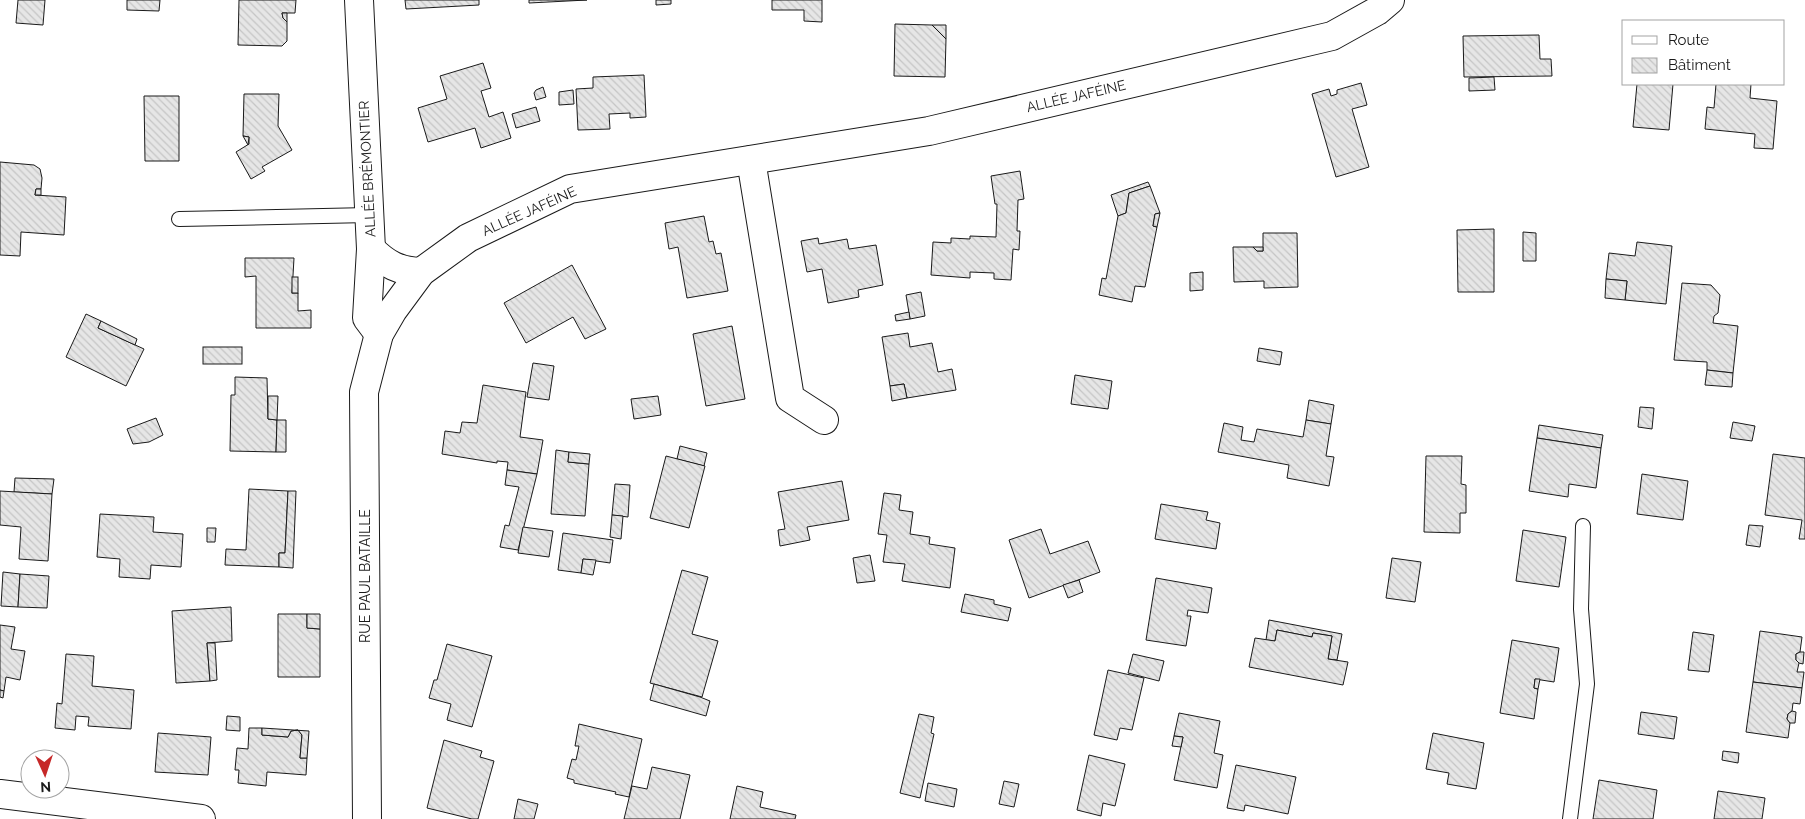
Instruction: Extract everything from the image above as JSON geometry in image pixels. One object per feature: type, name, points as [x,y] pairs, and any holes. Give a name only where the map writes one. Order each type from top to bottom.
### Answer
[{"type":"street","name":"ALLÉE BRÉMONTIER","points":[[359,0],[371,249],[367,318],[379,334]]},
{"type":"street","name":"ALLÉE JAFÉINE","points":[[379,334],[393,310],[421,272],[468,238],[570,189],[929,131],[1332,36],[1377,10],[1390,0]]},
{"type":"street","points":[[751,160],[790,398],[824,420]]},
{"type":"street","points":[[371,249],[382,259],[402,271],[421,272]]},
{"type":"street","name":"RUE PAUL BATAILLE","points":[[367,819],[364,392],[379,334]]},
{"type":"street","points":[[0,794],[201,819]]},
{"type":"lane","points":[[179,219],[370,215]]},
{"type":"lane","points":[[1570,819],[1587,684],[1581,609],[1583,526]]},
{"type":"building","points":[[18,0],[45,0],[43,25],[16,23]]},
{"type":"building","points":[[127,0],[160,0],[159,11],[127,10]]},
{"type":"building","points":[[239,0],[296,0],[295,13],[282,13],[283,18],[287,22],[287,41],[282,46],[238,45]]},
{"type":"building","points":[[405,0],[479,0],[479,5],[406,9]]},
{"type":"building","points":[[529,0],[587,0],[529,3]]},
{"type":"building","points":[[656,0],[671,0],[671,4],[656,5]]},
{"type":"building","points":[[772,0],[822,0],[822,22],[804,21],[804,10],[772,10]]},
{"type":"building","points":[[282,13],[287,13],[287,22],[283,18]]},
{"type":"building","points":[[895,24],[932,25],[946,39],[945,77],[894,76]]},
{"type":"building","points":[[932,25],[946,25],[946,39]]},
{"type":"building","points":[[1539,35],[1540,59],[1551,59],[1552,76],[1464,77],[1463,36]]},
{"type":"building","points":[[483,63],[491,88],[481,91],[489,117],[503,112],[511,138],[481,148],[475,128],[428,142],[418,108],[447,99],[440,76]]},
{"type":"building","points":[[644,75],[646,117],[630,118],[630,113],[609,114],[610,129],[578,130],[576,89],[593,88],[593,77]]},
{"type":"building","points":[[1494,77],[1495,90],[1469,91],[1469,78]]},
{"type":"building","points":[[1361,83],[1367,105],[1352,109],[1369,167],[1336,177],[1312,94],[1329,89],[1331,96],[1337,94],[1337,90]]},
{"type":"building","points":[[1637,85],[1673,85],[1669,130],[1633,127]]},
{"type":"building","points":[[1716,85],[1751,85],[1750,98],[1777,101],[1773,149],[1754,148],[1755,134],[1705,129],[1707,107],[1714,108]]},
{"type":"building","points":[[543,87],[546,97],[536,100],[534,93]]},
{"type":"building","points":[[573,90],[574,104],[559,105],[559,92]]},
{"type":"building","points":[[244,94],[279,94],[278,126],[292,150],[262,167],[265,171],[251,179],[236,152],[249,144],[249,137],[243,136]]},
{"type":"building","points":[[144,96],[179,96],[179,161],[145,161]]},
{"type":"building","points":[[536,107],[540,121],[516,128],[512,114]]},
{"type":"building","points":[[243,136],[249,137],[248,145]]},
{"type":"building","points":[[0,162],[34,165],[40,169],[42,178],[41,189],[36,189],[35,195],[66,197],[64,235],[21,232],[20,256],[0,255]]},
{"type":"building","points":[[1020,171],[1024,199],[1018,200],[1017,231],[1020,231],[1019,250],[1013,249],[1011,280],[994,279],[994,273],[970,272],[970,278],[931,275],[933,242],[951,243],[951,238],[970,239],[970,236],[996,237],[997,204],[995,204],[991,176]]},
{"type":"building","points":[[1148,182],[1150,186],[1129,193],[1126,213],[1118,216],[1111,195]]},
{"type":"building","points":[[1150,186],[1160,213],[1155,214],[1153,226],[1157,227],[1145,287],[1135,286],[1132,302],[1099,295],[1102,278],[1106,279],[1118,216],[1126,213],[1129,193]]},
{"type":"building","points":[[36,189],[41,189],[41,195],[35,195]]},
{"type":"building","points":[[1160,213],[1157,227],[1153,226],[1155,214]]},
{"type":"building","points":[[704,216],[709,242],[713,241],[716,254],[721,253],[728,291],[687,298],[678,247],[669,249],[665,223]]},
{"type":"building","points":[[1494,229],[1494,292],[1458,292],[1457,230]]},
{"type":"building","points":[[1523,232],[1536,233],[1536,261],[1523,261]]},
{"type":"building","points":[[1263,233],[1297,233],[1298,287],[1264,288],[1264,281],[1234,282],[1233,247],[1253,247],[1257,251],[1263,251]]},
{"type":"building","points":[[818,238],[819,244],[847,239],[849,249],[876,245],[883,285],[858,290],[859,297],[828,303],[822,269],[807,272],[801,241]]},
{"type":"building","points":[[1637,242],[1672,246],[1666,304],[1625,300],[1627,281],[1606,279],[1609,253],[1635,256]]},
{"type":"building","points":[[1253,247],[1263,247],[1263,251],[1257,251]]},
{"type":"building","points":[[245,258],[294,258],[292,293],[298,293],[298,311],[311,310],[311,328],[256,328],[256,276],[245,277]]},
{"type":"building","points":[[572,265],[606,329],[585,339],[573,317],[526,343],[504,303]]},
{"type":"building","points":[[1203,272],[1203,290],[1190,291],[1190,273]]},
{"type":"building","points":[[292,277],[298,277],[298,293],[292,293]]},
{"type":"building","points":[[1606,279],[1627,281],[1625,300],[1605,298]]},
{"type":"building","points":[[1682,283],[1711,285],[1720,295],[1718,313],[1714,316],[1713,323],[1738,326],[1733,373],[1707,370],[1707,362],[1674,360]]},
{"type":"building","points":[[921,292],[925,316],[910,319],[906,295]]},
{"type":"building","points":[[909,312],[910,319],[896,321],[895,315]]},
{"type":"building","points":[[86,314],[101,321],[98,328],[144,349],[126,386],[66,357]]},
{"type":"building","points":[[101,321],[137,339],[135,345],[98,328]]},
{"type":"building","points":[[732,326],[745,399],[706,406],[693,334]]},
{"type":"building","points":[[908,333],[910,347],[932,343],[938,372],[952,369],[956,390],[907,398],[904,384],[890,386],[882,337]]},
{"type":"building","points":[[203,347],[242,347],[242,364],[203,364]]},
{"type":"building","points":[[1259,348],[1282,352],[1280,365],[1257,361]]},
{"type":"building","points":[[533,363],[554,366],[549,400],[527,397]]},
{"type":"building","points":[[1707,370],[1733,373],[1732,387],[1705,385]]},
{"type":"building","points":[[1075,375],[1112,381],[1108,409],[1071,404]]},
{"type":"building","points":[[235,377],[267,378],[268,419],[277,420],[276,452],[230,451],[231,395],[235,395]]},
{"type":"building","points":[[904,384],[907,398],[892,401],[890,386]]},
{"type":"building","points":[[483,385],[526,392],[520,437],[543,440],[537,474],[507,470],[508,462],[497,461],[497,463],[442,454],[445,431],[460,433],[462,422],[477,423]]},
{"type":"building","points":[[268,396],[278,396],[277,420],[268,419]]},
{"type":"building","points":[[658,396],[661,415],[634,419],[631,399]]},
{"type":"building","points":[[1309,400],[1334,405],[1331,424],[1306,420]]},
{"type":"building","points":[[1640,407],[1654,408],[1652,429],[1638,427]]},
{"type":"building","points":[[156,418],[163,435],[149,442],[133,444],[127,429]]},
{"type":"building","points":[[277,420],[286,420],[286,452],[276,452]]},
{"type":"building","points":[[1306,420],[1331,424],[1326,456],[1334,457],[1329,486],[1287,478],[1289,465],[1218,452],[1224,423],[1243,427],[1241,440],[1254,442],[1257,429],[1303,437]]},
{"type":"building","points":[[1733,422],[1755,426],[1752,441],[1730,438]]},
{"type":"building","points":[[1539,425],[1603,435],[1601,448],[1537,438]]},
{"type":"building","points":[[1537,438],[1601,448],[1596,488],[1569,484],[1568,497],[1529,491]]},
{"type":"building","points":[[680,446],[707,453],[704,466],[677,459]]},
{"type":"building","points":[[556,450],[569,452],[568,462],[589,464],[585,516],[551,514]]},
{"type":"building","points":[[569,452],[590,454],[589,464],[568,462]]},
{"type":"building","points":[[1773,454],[1805,458],[1805,539],[1799,539],[1802,520],[1765,515]]},
{"type":"building","points":[[666,456],[705,466],[689,528],[650,518]]},
{"type":"building","points":[[1426,456],[1462,456],[1461,484],[1466,485],[1466,513],[1460,513],[1460,533],[1424,532]]},
{"type":"building","points":[[507,470],[537,474],[518,550],[500,547],[505,525],[509,526],[519,487],[505,485]]},
{"type":"building","points":[[1642,474],[1688,481],[1683,520],[1637,514]]},
{"type":"building","points":[[15,478],[54,479],[52,494],[14,492]]},
{"type":"building","points":[[842,481],[849,520],[807,527],[810,540],[780,546],[778,530],[785,529],[778,492]]},
{"type":"building","points":[[615,484],[630,485],[628,517],[612,515]]},
{"type":"building","points":[[249,489],[288,491],[285,553],[279,553],[279,567],[225,565],[226,549],[246,550]]},
{"type":"building","points":[[0,491],[52,494],[48,561],[19,559],[21,527],[0,525]]},
{"type":"building","points":[[288,491],[296,491],[293,568],[279,567],[279,553],[285,553]]},
{"type":"building","points":[[884,493],[901,495],[899,510],[913,512],[910,534],[930,537],[929,544],[955,548],[950,588],[902,581],[905,564],[883,562],[887,535],[878,534]]},
{"type":"building","points":[[1161,504],[1208,512],[1206,520],[1220,523],[1216,549],[1155,539]]},
{"type":"building","points":[[100,514],[154,517],[153,532],[183,534],[181,567],[151,565],[150,579],[119,577],[120,559],[97,557]]},
{"type":"building","points":[[612,515],[623,516],[621,539],[610,537]]},
{"type":"building","points":[[1749,525],[1763,526],[1760,547],[1746,545]]},
{"type":"building","points":[[523,527],[553,531],[549,557],[518,553]]},
{"type":"building","points":[[207,528],[216,528],[215,542],[207,542]]},
{"type":"building","points":[[1041,529],[1050,554],[1088,541],[1100,572],[1029,598],[1009,540]]},
{"type":"building","points":[[1523,530],[1566,537],[1559,587],[1516,581]]},
{"type":"building","points":[[563,533],[613,540],[610,563],[583,559],[581,573],[558,570]]},
{"type":"building","points":[[870,555],[875,581],[857,583],[853,558]]},
{"type":"building","points":[[1392,558],[1421,562],[1415,602],[1386,598]]},
{"type":"building","points":[[583,559],[596,560],[593,575],[581,573]]},
{"type":"building","points":[[682,570],[708,577],[692,634],[718,641],[702,697],[650,683]]},
{"type":"building","points":[[3,572],[20,574],[18,607],[1,606]]},
{"type":"building","points":[[20,574],[49,576],[47,608],[18,607]]},
{"type":"building","points":[[1156,578],[1212,588],[1208,613],[1188,610],[1187,616],[1191,616],[1186,646],[1146,640]]},
{"type":"building","points":[[1079,580],[1083,592],[1068,598],[1063,585]]},
{"type":"building","points":[[965,594],[994,600],[994,604],[1011,608],[1008,621],[961,612]]},
{"type":"building","points":[[231,607],[232,641],[207,643],[210,681],[176,683],[172,611]]},
{"type":"building","points":[[278,614],[307,614],[307,628],[320,629],[320,677],[278,677]]},
{"type":"building","points":[[307,614],[320,614],[320,629],[307,628]]},
{"type":"building","points":[[1269,620],[1342,634],[1337,660],[1328,659],[1332,636],[1313,633],[1312,637],[1277,630],[1275,641],[1266,640]]},
{"type":"building","points":[[0,625],[15,627],[11,649],[25,651],[20,680],[6,677],[4,691],[0,690]]},
{"type":"building","points":[[1277,630],[1312,637],[1313,633],[1332,636],[1328,659],[1348,662],[1343,685],[1249,667],[1255,638],[1275,641]]},
{"type":"building","points":[[1760,631],[1802,637],[1800,652],[1796,654],[1796,660],[1799,663],[1797,672],[1804,672],[1802,688],[1753,682]]},
{"type":"building","points":[[1693,632],[1714,635],[1709,672],[1688,670]]},
{"type":"building","points":[[1512,640],[1559,648],[1554,682],[1535,679],[1534,688],[1538,689],[1534,719],[1500,713]]},
{"type":"building","points":[[207,643],[215,643],[217,680],[210,681]]},
{"type":"building","points":[[447,644],[492,656],[472,727],[447,720],[451,704],[429,698],[434,680],[437,680]]},
{"type":"building","points":[[1804,652],[1803,664],[1796,660],[1796,654]]},
{"type":"building","points":[[66,654],[94,656],[92,686],[134,690],[131,729],[88,726],[89,717],[76,716],[75,730],[55,728],[57,703],[62,704]]},
{"type":"building","points":[[1133,654],[1164,661],[1159,681],[1128,673]]},
{"type":"building","points":[[1108,670],[1144,678],[1132,730],[1120,728],[1117,740],[1094,735]]},
{"type":"building","points":[[1535,679],[1540,679],[1538,689],[1534,688]]},
{"type":"building","points":[[1753,682],[1802,688],[1800,704],[1793,703],[1792,711],[1788,714],[1787,719],[1790,723],[1788,738],[1746,732]]},
{"type":"building","points":[[654,684],[710,701],[706,716],[650,700]]},
{"type":"building","points":[[0,690],[4,691],[3,698],[0,697]]},
{"type":"building","points":[[1792,711],[1796,712],[1795,723],[1790,723],[1787,719],[1788,714]]},
{"type":"building","points":[[1641,712],[1677,717],[1674,739],[1638,734]]},
{"type":"building","points":[[1179,713],[1220,721],[1214,753],[1223,755],[1217,788],[1174,780],[1183,737],[1174,736]]},
{"type":"building","points":[[919,714],[934,717],[931,733],[934,734],[920,798],[900,793]]},
{"type":"building","points":[[227,716],[240,717],[240,731],[226,730]]},
{"type":"building","points":[[579,724],[642,739],[629,797],[615,794],[616,792],[574,783],[574,780],[567,778],[572,759],[576,760],[579,746],[575,746]]},
{"type":"building","points":[[249,728],[262,728],[262,735],[288,737],[291,731],[298,730],[302,735],[300,758],[307,758],[306,775],[267,772],[266,786],[238,783],[239,770],[235,770],[237,748],[248,749]]},
{"type":"building","points":[[262,728],[297,730],[291,731],[288,737],[262,735]]},
{"type":"building","points":[[298,730],[309,731],[307,758],[300,758],[302,735]]},
{"type":"building","points":[[158,733],[211,737],[208,775],[155,772]]},
{"type":"building","points":[[1433,733],[1484,743],[1476,789],[1447,784],[1449,773],[1426,769]]},
{"type":"building","points":[[1174,736],[1183,737],[1181,747],[1172,746]]},
{"type":"building","points":[[444,740],[482,751],[480,757],[494,761],[478,819],[427,808]]},
{"type":"building","points":[[1723,751],[1739,753],[1738,763],[1722,760]]},
{"type":"building","points":[[1089,755],[1125,764],[1115,806],[1103,803],[1101,816],[1077,810]]},
{"type":"building","points":[[1236,765],[1296,777],[1288,814],[1245,805],[1244,811],[1227,808]]},
{"type":"building","points":[[652,767],[690,775],[680,819],[624,819],[632,786],[647,789]]},
{"type":"building","points":[[1599,780],[1657,790],[1653,819],[1593,819]]},
{"type":"building","points":[[1004,781],[1019,784],[1014,807],[999,804]]},
{"type":"building","points":[[928,783],[957,789],[954,807],[925,801]]},
{"type":"building","points":[[737,786],[763,792],[760,807],[796,815],[795,819],[730,819]]},
{"type":"building","points":[[1718,791],[1765,798],[1762,819],[1714,819]]},
{"type":"building","points":[[518,799],[538,804],[534,819],[514,819]]}]
